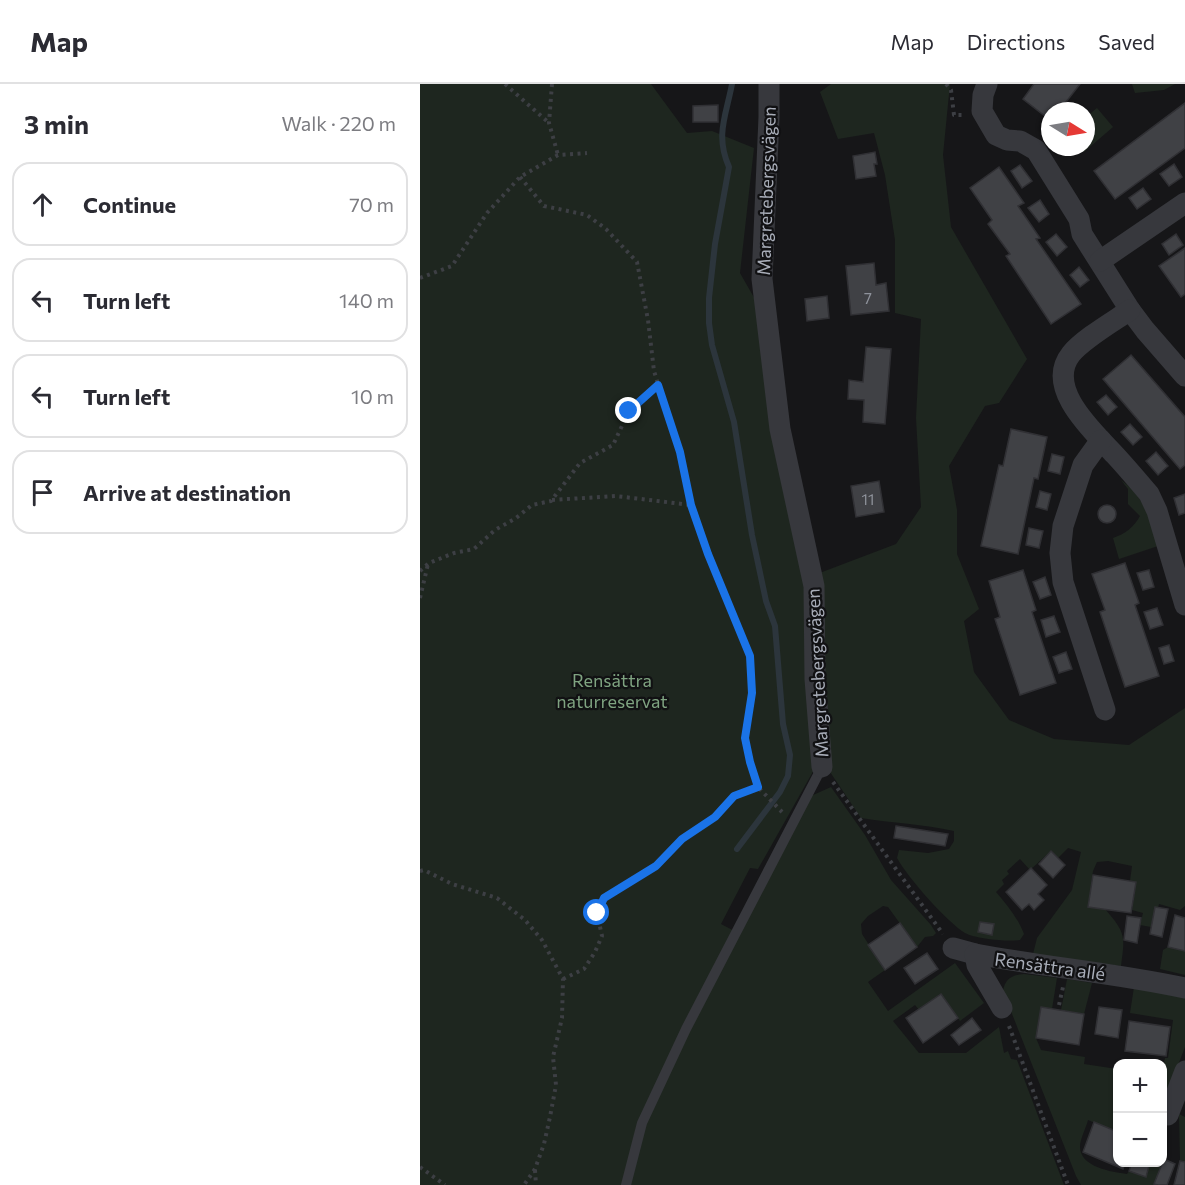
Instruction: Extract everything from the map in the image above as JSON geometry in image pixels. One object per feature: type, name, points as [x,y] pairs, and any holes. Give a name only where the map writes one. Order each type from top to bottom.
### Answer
[{"type":"street","name":"Margretebergsvägen","points":[[769,84],[770,117],[762,279],[780,429],[814,586],[815,679],[822,767]]},
{"type":"street","points":[[987,84],[983,95],[982,111],[996,135],[1007,140],[1020,141],[1036,150],[1079,219],[1082,234],[1130,310],[1185,376]]},
{"type":"street","points":[[1100,261],[1185,203]]},
{"type":"street","points":[[1130,310],[1070,354],[1064,371],[1065,388],[1074,409],[1149,494],[1157,511],[1185,605]]},
{"type":"street","points":[[1101,440],[1083,465],[1063,526],[1060,553],[1063,582],[1105,710]]},
{"type":"street","points":[[953,948],[975,954]]},
{"type":"street","name":"Rensättra allé","points":[[1002,1008],[977,965],[975,954],[1147,980],[1185,988]]},
{"type":"street","points":[[1168,1115],[1185,1071]]},
{"type":"lane","name":"Margretebergsvägen","points":[[626,1185],[642,1123],[681,1040],[822,767]]},
{"type":"path","points":[[505,84],[549,123]]},
{"type":"path","points":[[552,84],[549,123],[558,155]]},
{"type":"path","points":[[946,84],[951,90],[954,115],[982,111]]},
{"type":"path","points":[[420,278],[452,266],[487,213],[520,177],[558,155],[587,153]]},
{"type":"path","points":[[520,177],[544,206],[587,215],[606,229],[637,262],[658,385],[680,452],[691,505],[708,554],[750,656],[752,693],[745,738],[750,762],[758,787],[777,807]]},
{"type":"path","points":[[551,501],[580,463],[613,445],[629,411],[658,385]]},
{"type":"path","points":[[420,571],[429,563],[454,553],[474,549],[495,530],[516,518],[532,505],[551,501],[616,496],[691,505]]},
{"type":"path","points":[[420,598],[429,563]]},
{"type":"path","points":[[822,767],[953,948]]},
{"type":"path","points":[[563,979],[584,969],[596,952],[602,936],[597,913],[604,898],[656,866],[682,839],[715,817],[734,796],[758,787]]},
{"type":"path","points":[[420,871],[424,870],[452,884],[497,898],[525,920],[542,940],[563,979],[562,1018],[553,1057],[556,1085],[544,1144],[535,1169],[524,1185]]},
{"type":"path","points":[[1002,1008],[1068,1185]]},
{"type":"path","points":[[420,1167],[445,1185]]},
{"type":"path","points":[[535,1169],[536,1185]]},
{"type":"green space","name":"Rensättra naturreservat","points":[[420,84],[651,84],[687,133],[712,131],[754,148],[740,273],[756,301],[807,590],[815,768],[758,869],[750,868],[721,924],[740,934],[811,796],[831,787],[865,835],[891,880],[936,933],[925,937],[917,947],[888,907],[883,906],[868,916],[861,924],[862,934],[885,970],[868,982],[888,1011],[955,963],[984,1003],[960,1021],[940,994],[919,1010],[915,1005],[893,1021],[919,1053],[966,1053],[999,1027],[1004,1053],[1008,1051],[1011,1059],[1017,1060],[1064,1185],[420,1185]]},
{"type":"green space","points":[[831,84],[950,84],[943,155],[951,227],[1027,359],[999,403],[985,406],[949,466],[957,510],[957,554],[979,609],[964,621],[974,672],[1009,720],[1054,739],[1129,745],[1185,708],[1185,906],[1180,910],[1159,904],[1158,908],[1155,907],[1151,927],[1140,925],[1143,913],[1132,910],[1136,882],[1130,881],[1132,866],[1108,861],[1097,862],[1093,871],[1088,907],[1105,909],[1117,924],[1123,941],[1121,966],[1033,954],[1037,938],[1072,890],[1081,852],[1068,848],[1058,858],[1051,851],[1030,870],[1020,859],[1007,871],[1009,874],[1002,880],[1004,884],[996,892],[1022,928],[1024,934],[1020,940],[1008,941],[970,935],[957,927],[938,909],[897,858],[899,850],[928,853],[949,849],[954,841],[954,831],[861,818],[826,766],[817,574],[896,544],[921,507],[916,418],[921,319],[895,313],[895,240],[885,175],[874,133],[838,139],[820,92]]},
{"type":"green space","points":[[1132,84],[1175,84],[1164,90],[1135,93]]},
{"type":"green space","points":[[1097,108],[1113,127],[1095,143],[1095,110]]},
{"type":"green space","points":[[1121,480],[1136,493],[1141,501],[1158,546],[1119,559],[1113,538],[1129,530],[1140,516],[1128,504],[1128,489]]},
{"type":"green space","points":[[1168,947],[1185,951],[1185,975],[1160,969],[1163,950]]},
{"type":"green space","points":[[1016,975],[1057,978],[1052,1009],[1041,1008],[1036,1038],[1041,1050],[1085,1057],[1084,1064],[1113,1068],[1113,1130],[1088,1120],[1080,1144],[1081,1154],[1091,1164],[1113,1172],[1127,1174],[1129,1171],[1145,1176],[1149,1167],[1161,1167],[1154,1183],[1158,1185],[1081,1185],[1003,991],[1005,983]]},
{"type":"green space","points":[[1067,979],[1092,983],[1084,1014],[1061,1010]]},
{"type":"green space","points":[[1134,987],[1185,997],[1185,1047],[1167,1094],[1167,1059],[1165,1059],[1168,1058],[1173,1020],[1130,1013]]},
{"type":"green space","points":[[1179,1114],[1185,1117],[1185,1162],[1180,1161]]},
{"type":"building","points":[[1034,84],[1080,84],[1066,102],[1041,102],[1041,113],[1023,99]]},
{"type":"building","points":[[1185,103],[1185,148],[1115,199],[1094,171]]},
{"type":"building","points":[[718,105],[718,122],[693,122],[693,106]]},
{"type":"building","points":[[875,152],[876,176],[856,179],[853,156]]},
{"type":"building","points":[[1174,164],[1182,177],[1169,186],[1160,174]]},
{"type":"building","points":[[1020,165],[1032,181],[1022,188],[1011,171]]},
{"type":"building","points":[[999,167],[1024,203],[1018,206],[1040,238],[1036,239],[1081,304],[1051,324],[1006,256],[1010,254],[988,224],[992,220],[970,188]]},
{"type":"building","points":[[1143,188],[1151,199],[1137,209],[1129,198]]},
{"type":"building","points":[[1040,200],[1049,214],[1039,222],[1028,208]]},
{"type":"building","points":[[1056,234],[1067,247],[1057,256],[1046,242]]},
{"type":"building","points":[[1176,234],[1183,245],[1169,255],[1162,244]]},
{"type":"building","points":[[1185,248],[1185,294],[1181,297],[1159,266]]},
{"type":"building","points":[[874,263],[876,285],[886,283],[889,311],[851,315],[846,266]]},
{"type":"building","points":[[1079,267],[1089,280],[1080,287],[1070,275]]},
{"type":"building","points":[[827,296],[829,318],[807,321],[805,299]]},
{"type":"building","points":[[866,347],[891,349],[885,424],[863,422],[864,400],[848,399],[849,380],[863,382]]},
{"type":"building","points":[[1131,355],[1185,417],[1185,465],[1180,469],[1103,379]]},
{"type":"building","points":[[1106,395],[1117,407],[1108,415],[1097,402]]},
{"type":"building","points":[[1130,424],[1142,437],[1133,445],[1121,432]]},
{"type":"building","points":[[1011,429],[1047,437],[1038,479],[1034,478],[1018,554],[981,546],[999,465],[1003,466]]},
{"type":"building","points":[[1156,452],[1168,466],[1158,475],[1146,461]]},
{"type":"building","points":[[1052,454],[1064,457],[1060,474],[1048,471]]},
{"type":"building","points":[[879,481],[884,512],[856,517],[851,486]]},
{"type":"building","points":[[1040,491],[1051,494],[1047,510],[1036,507]]},
{"type":"building","points":[[1185,494],[1185,513],[1179,515],[1174,498]]},
{"type":"building","points":[[1103,505],[1111,505],[1116,510],[1114,521],[1103,523],[1098,518],[1098,510]]},
{"type":"building","points":[[1029,528],[1043,531],[1039,548],[1026,545]]},
{"type":"building","points":[[1125,563],[1139,603],[1135,605],[1159,676],[1125,687],[1100,612],[1105,610],[1092,574]]},
{"type":"building","points":[[1023,570],[1036,610],[1032,612],[1056,683],[1020,695],[995,619],[1000,617],[989,581]]},
{"type":"building","points":[[1149,570],[1154,587],[1143,590],[1137,573]]},
{"type":"building","points":[[1045,577],[1051,595],[1040,599],[1033,582]]},
{"type":"building","points":[[1157,608],[1163,625],[1150,629],[1144,612]]},
{"type":"building","points":[[1054,616],[1060,632],[1046,637],[1041,620]]},
{"type":"building","points":[[1169,645],[1174,661],[1164,664],[1159,648]]},
{"type":"building","points":[[1066,652],[1072,669],[1059,673],[1053,657]]},
{"type":"building","points":[[896,826],[948,834],[945,846],[894,838]]},
{"type":"building","points":[[1051,851],[1065,865],[1053,878],[1039,864]]},
{"type":"building","points":[[1031,868],[1047,885],[1038,894],[1044,900],[1034,910],[1029,904],[1022,910],[1006,892]]},
{"type":"building","points":[[1093,875],[1136,882],[1131,913],[1088,907]]},
{"type":"building","points":[[1155,907],[1168,909],[1162,937],[1150,934]]},
{"type":"building","points":[[1175,915],[1185,918],[1185,951],[1168,947]]},
{"type":"building","points":[[1127,916],[1141,918],[1137,943],[1124,940]]},
{"type":"building","points":[[980,922],[994,924],[992,935],[978,932]]},
{"type":"building","points":[[900,923],[917,947],[885,970],[868,945]]},
{"type":"building","points":[[927,953],[938,969],[915,984],[904,968]]},
{"type":"building","points":[[941,994],[958,1018],[923,1043],[906,1018]]},
{"type":"building","points":[[1041,1007],[1084,1014],[1079,1045],[1036,1038]]},
{"type":"building","points":[[1099,1007],[1122,1010],[1118,1038],[1095,1034]]},
{"type":"building","points":[[972,1018],[981,1030],[959,1045],[951,1035]]},
{"type":"building","points":[[1129,1021],[1170,1027],[1166,1056],[1125,1051]]},
{"type":"building","points":[[1094,1122],[1113,1130],[1113,1165],[1083,1152]]},
{"type":"building","points":[[1167,1160],[1175,1164],[1167,1185],[1154,1184],[1161,1167],[1167,1167]]},
{"type":"building","points":[[1180,1161],[1185,1162],[1185,1185],[1174,1185]]},
{"type":"building","points":[[1130,1167],[1149,1167],[1146,1177],[1129,1171]]},
{"type":"waterway","points":[[732,84],[722,135],[729,167],[715,244],[709,298],[709,323],[712,345],[734,422],[752,535],[766,601],[775,626],[783,724],[790,755],[788,776],[780,792],[737,849]]},
{"type":"route","points":[[597,913],[604,898],[656,866],[682,839],[715,817],[734,796],[758,787],[745,738],[752,693],[750,656],[708,554],[691,505],[680,452],[658,385],[629,411]]}]
